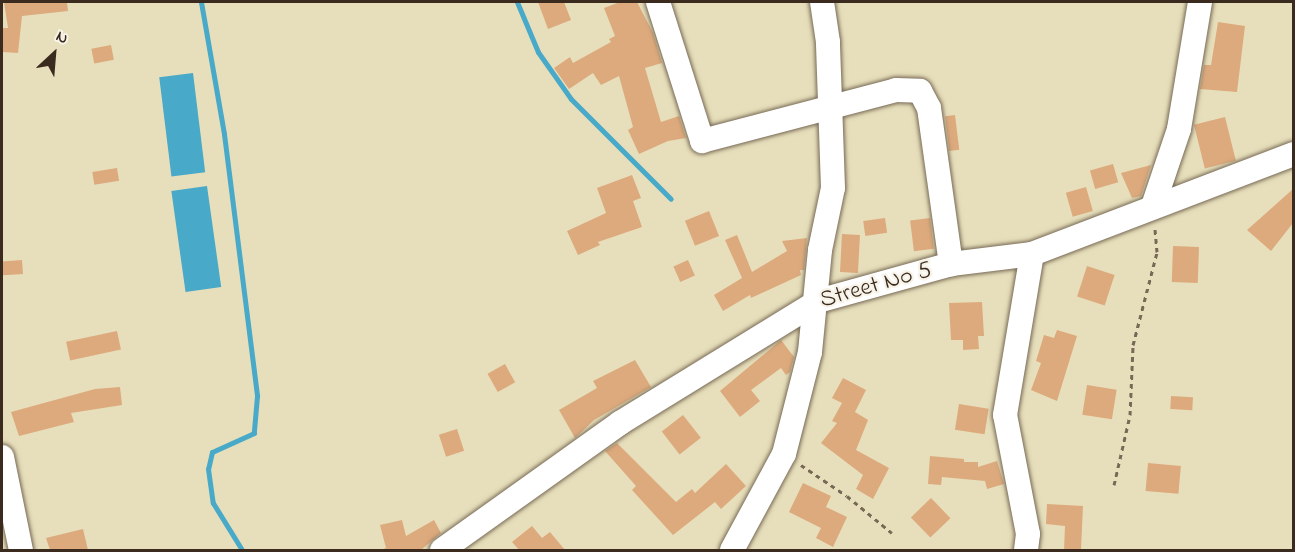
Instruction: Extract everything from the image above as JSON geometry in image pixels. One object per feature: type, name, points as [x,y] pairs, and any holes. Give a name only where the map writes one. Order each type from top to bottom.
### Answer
[{"type":"street","points":[[658,2],[702,141],[896,90],[920,91],[929,108],[951,264]]},
{"type":"street","points":[[732,550],[784,454],[810,352],[818,301],[820,250],[832,188],[830,109],[822,2]]},
{"type":"street","points":[[1153,206],[1179,129],[1200,2]]},
{"type":"street","name":"Street No 5","points":[[442,550],[620,423],[818,301],[951,264],[1032,254],[1293,154]]},
{"type":"street","points":[[1026,550],[1028,534],[1005,415],[1032,254]]},
{"type":"street","points":[[2,457],[21,550]]},
{"type":"path","points":[[1114,485],[1130,415],[1133,345],[1157,252],[1153,206]]},
{"type":"path","points":[[784,454],[847,496],[892,533]]},
{"type":"water","points":[[193,73],[205,172],[171,176],[159,77]]},
{"type":"water","points":[[207,186],[221,287],[186,292],[171,191]]},
{"type":"building","points":[[4,2],[67,2],[68,11],[22,16],[18,53],[2,52],[2,28],[8,28]]},
{"type":"building","points":[[538,2],[564,2],[571,20],[548,29]]},
{"type":"building","points":[[620,2],[637,2],[653,33],[662,63],[645,68],[661,122],[679,116],[686,138],[668,141],[639,154],[628,130],[633,127],[619,76],[601,85],[593,73],[569,89],[554,68],[570,57],[573,63],[611,42],[609,39],[615,36],[604,8]]},
{"type":"building","points":[[1218,22],[1245,26],[1237,92],[1200,89],[1204,65],[1211,65]]},
{"type":"building","points":[[111,45],[114,60],[94,64],[91,49]]},
{"type":"building","points":[[955,115],[959,150],[949,151],[945,116]]},
{"type":"building","points":[[1225,117],[1236,161],[1205,168],[1194,125]]},
{"type":"building","points":[[1113,164],[1118,182],[1095,189],[1090,171]]},
{"type":"building","points":[[1151,165],[1141,196],[1132,198],[1121,173]]},
{"type":"building","points":[[117,168],[119,181],[94,185],[92,172]]},
{"type":"building","points":[[632,175],[641,198],[633,201],[642,227],[598,242],[600,245],[578,255],[567,231],[606,213],[597,188]]},
{"type":"building","points":[[1086,187],[1093,211],[1073,217],[1066,193]]},
{"type":"building","points":[[1293,189],[1293,223],[1271,251],[1247,230]]},
{"type":"building","points":[[709,211],[719,236],[695,246],[685,221]]},
{"type":"building","points":[[885,218],[887,233],[865,236],[863,221]]},
{"type":"building","points":[[930,218],[934,249],[914,251],[910,220]]},
{"type":"building","points":[[842,234],[860,235],[858,273],[840,272]]},
{"type":"building","points":[[737,235],[752,272],[787,251],[782,241],[807,238],[804,270],[800,270],[801,275],[751,298],[750,295],[723,311],[714,295],[742,278],[725,240]]},
{"type":"building","points":[[1173,246],[1199,247],[1198,283],[1172,282]]},
{"type":"building","points":[[22,260],[23,274],[3,275],[2,261]]},
{"type":"building","points":[[688,260],[695,276],[680,282],[673,267]]},
{"type":"building","points":[[1087,266],[1115,275],[1105,305],[1077,296]]},
{"type":"building","points":[[982,302],[984,336],[978,336],[979,349],[963,350],[963,340],[951,340],[949,303]]},
{"type":"building","points":[[1057,330],[1077,336],[1057,401],[1031,390],[1041,363],[1036,361],[1044,335],[1054,338]]},
{"type":"building","points":[[117,331],[121,350],[70,360],[66,342]]},
{"type":"building","points":[[781,340],[794,357],[790,372],[786,375],[781,368],[751,390],[760,401],[740,417],[720,391]]},
{"type":"building","points":[[635,360],[651,387],[594,420],[575,438],[559,410],[597,388],[593,381]]},
{"type":"building","points":[[505,364],[515,382],[498,392],[488,374]]},
{"type":"building","points":[[843,378],[866,390],[855,412],[868,420],[856,450],[889,468],[873,499],[856,489],[863,475],[821,443],[837,423],[832,421],[842,403],[832,398]]},
{"type":"building","points":[[1087,385],[1117,390],[1112,419],[1082,415]]},
{"type":"building","points":[[120,387],[122,405],[71,413],[74,422],[19,436],[11,412],[95,389]]},
{"type":"building","points":[[1171,396],[1193,397],[1192,410],[1170,409]]},
{"type":"building","points":[[959,404],[989,409],[985,434],[955,430]]},
{"type":"building","points":[[683,415],[701,438],[680,454],[662,432]]},
{"type":"building","points":[[457,429],[464,451],[446,457],[439,435]]},
{"type":"building","points":[[617,443],[676,502],[692,489],[695,493],[726,464],[746,486],[721,509],[715,502],[673,535],[632,490],[636,486],[605,451]]},
{"type":"building","points":[[930,456],[978,462],[978,467],[997,461],[1004,484],[987,489],[985,481],[942,477],[941,485],[928,484]]},
{"type":"building","points":[[1148,463],[1181,466],[1178,494],[1146,491]]},
{"type":"building","points":[[803,483],[831,496],[826,507],[847,517],[833,547],[816,538],[821,528],[789,512]]},
{"type":"building","points":[[931,498],[950,518],[930,538],[911,517]]},
{"type":"building","points":[[1047,504],[1083,506],[1081,550],[1064,550],[1065,526],[1046,524]]},
{"type":"building","points":[[402,520],[406,536],[434,520],[441,533],[421,550],[381,550],[386,548],[380,525]]},
{"type":"building","points":[[532,526],[542,538],[550,532],[565,550],[519,550],[512,542]]},
{"type":"building","points":[[83,529],[88,550],[50,550],[46,538]]},
{"type":"waterway","points":[[201,2],[224,134],[257,396],[254,433],[212,452],[208,469],[213,503],[242,550]]},
{"type":"waterway","points":[[517,2],[538,52],[571,99],[671,199]]}]
